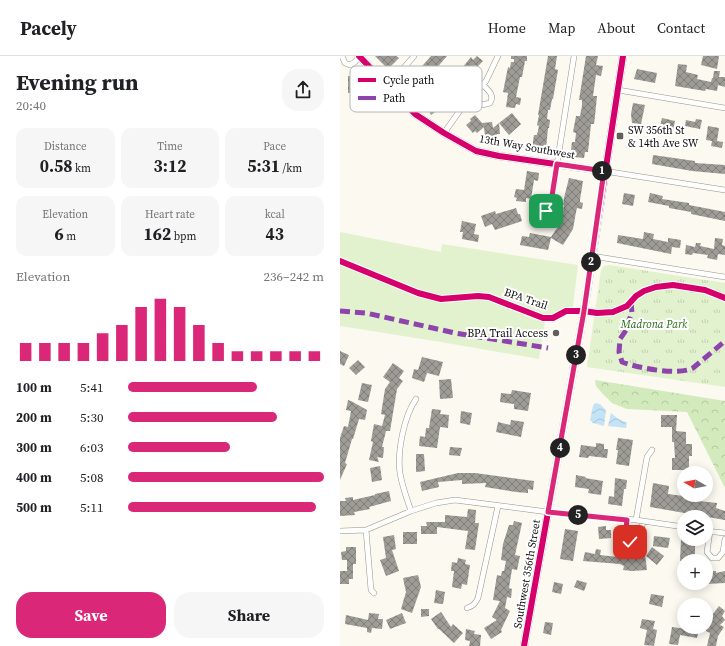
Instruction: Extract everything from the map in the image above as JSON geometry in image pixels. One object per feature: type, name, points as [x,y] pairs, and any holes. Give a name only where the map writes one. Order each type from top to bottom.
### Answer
[{"type":"main road","name":"13th Way Southwest","points":[[359,56],[368,66]]},
{"type":"main road","name":"Southwest 356th Street","points":[[524,646],[592,256],[623,56]]},
{"type":"main road","name":"13th Way Southwest","points":[[413,112],[444,133],[476,151],[499,156],[604,171]]},
{"type":"street","name":"13th Way Southwest","points":[[342,56],[345,63],[350,65],[355,62],[359,56]]},
{"type":"street","points":[[405,66],[414,56]]},
{"type":"street","points":[[482,105],[490,103],[491,101],[492,96],[483,84],[493,68],[498,56]]},
{"type":"street","points":[[546,211],[552,196],[574,56]]},
{"type":"street","points":[[618,90],[725,108]]},
{"type":"street","points":[[444,133],[459,112]]},
{"type":"street","points":[[604,171],[725,190]]},
{"type":"street","points":[[592,256],[725,277]]},
{"type":"street","points":[[411,511],[400,472],[400,455],[408,413],[416,399]]},
{"type":"street","points":[[636,520],[647,457],[652,450]]},
{"type":"street","points":[[340,532],[366,530],[411,511],[436,503],[455,500],[677,526]]},
{"type":"street","points":[[467,608],[476,604],[478,598],[498,506]]},
{"type":"street","points":[[627,520],[625,536],[627,541],[632,543],[639,539],[642,521]]},
{"type":"street","points":[[366,530],[371,590],[374,593]]},
{"type":"street","points":[[713,532],[725,533]]},
{"type":"street","points":[[708,546],[708,552],[712,558],[718,558],[722,555],[725,539]]},
{"type":"green space","points":[[340,232],[441,252],[442,244],[578,265],[572,314],[566,311],[545,321],[539,359],[340,326]]},
{"type":"green space","name":"Madrona Park","points":[[609,265],[725,283],[725,387],[587,367],[601,270],[604,266]]},
{"type":"green space","points":[[595,380],[725,401],[725,488],[687,412],[627,409],[612,403],[596,386]]},
{"type":"water","points":[[595,403],[600,404],[606,410],[604,426],[593,423],[590,420]]},
{"type":"water","points":[[611,413],[627,423],[626,428],[608,426]]},
{"type":"building","points":[[375,56],[396,56],[399,58],[391,66],[385,66]]},
{"type":"building","points":[[431,56],[447,56],[438,66],[422,66]]},
{"type":"building","points":[[477,56],[483,61],[478,66],[464,66],[471,57],[473,60]]},
{"type":"building","points":[[511,56],[527,56],[522,77],[520,77],[516,97],[521,98],[520,105],[516,104],[515,108],[506,107],[508,93],[503,92],[508,67],[510,68],[511,62],[514,62],[514,59],[511,59]]},
{"type":"building","points":[[548,56],[557,56],[555,69],[558,70],[553,99],[550,110],[548,110],[547,119],[550,120],[546,149],[532,147],[534,135],[537,135],[539,126],[537,125],[538,115]]},
{"type":"building","points":[[586,56],[598,56],[596,65],[603,66],[601,76],[596,75],[593,96],[597,96],[594,124],[591,124],[588,152],[585,152],[584,158],[574,157],[575,150],[571,150],[572,142],[575,142],[576,133],[573,132],[576,116],[580,116],[582,106],[582,100],[579,100]]},
{"type":"building","points":[[703,56],[719,56],[717,69],[701,65]]},
{"type":"building","points":[[678,64],[687,65],[686,72],[698,75],[697,79],[711,82],[714,71],[720,71],[719,77],[725,77],[725,87],[718,85],[717,91],[706,89],[705,91],[675,86]]},
{"type":"building","points":[[637,69],[657,73],[655,83],[634,79]]},
{"type":"building","points":[[348,76],[350,76],[350,93],[348,93]]},
{"type":"building","points":[[633,103],[645,105],[641,124],[632,123],[631,114]]},
{"type":"building","points":[[512,113],[521,124],[509,135],[499,123]]},
{"type":"building","points":[[475,115],[482,123],[492,122],[493,128],[499,123],[500,134],[497,134],[497,136],[485,137],[484,127],[477,133],[475,131],[473,133],[466,125]]},
{"type":"building","points":[[662,118],[675,121],[673,130],[660,126]]},
{"type":"building","points":[[696,119],[702,120],[700,129],[685,126],[686,120],[695,122]]},
{"type":"building","points":[[708,126],[719,128],[717,141],[723,142],[722,148],[711,146],[712,141],[706,140]]},
{"type":"building","points":[[653,155],[695,161],[695,163],[725,165],[725,174],[692,171],[652,164]]},
{"type":"building","points":[[527,171],[539,173],[538,181],[534,180],[531,199],[526,198],[526,202],[516,201],[517,198],[514,197],[516,189],[524,190]]},
{"type":"building","points":[[569,178],[583,181],[580,202],[583,203],[582,209],[577,208],[573,229],[563,245],[551,238],[548,250],[520,245],[522,236],[529,237],[530,233],[551,237],[561,222],[564,198]]},
{"type":"building","points":[[624,193],[635,195],[633,206],[622,204]]},
{"type":"building","points":[[650,193],[663,196],[662,199],[689,203],[689,205],[725,212],[725,221],[691,214],[691,212],[648,202]]},
{"type":"building","points":[[516,208],[522,221],[495,230],[492,224],[485,227],[481,216],[495,211],[496,214]]},
{"type":"building","points":[[462,221],[476,224],[474,234],[479,235],[478,242],[462,239],[463,232],[460,232]]},
{"type":"building","points":[[644,232],[654,234],[653,239],[668,242],[668,238],[681,240],[680,248],[672,247],[671,254],[617,243],[618,235],[643,239]]},
{"type":"building","points":[[715,238],[723,239],[722,245],[725,246],[725,255],[718,254],[717,260],[707,258],[708,255],[693,253],[692,255],[685,254],[686,245],[695,247],[696,243],[701,243],[700,246],[714,249]]},
{"type":"building","points":[[340,351],[349,355],[344,366],[340,364]]},
{"type":"building","points":[[422,357],[443,362],[439,376],[427,373],[424,382],[412,378],[414,369],[418,370]]},
{"type":"building","points":[[358,360],[365,367],[356,375],[349,368]]},
{"type":"building","points":[[393,363],[404,371],[399,378],[403,381],[397,389],[390,431],[386,431],[382,447],[384,447],[383,458],[377,457],[379,462],[369,460],[373,442],[371,441],[374,424],[382,426],[385,415],[381,414],[385,389],[390,382],[383,377]]},
{"type":"building","points":[[451,379],[453,398],[440,399],[439,380]]},
{"type":"building","points":[[362,383],[372,385],[368,402],[358,400]]},
{"type":"building","points":[[512,390],[531,393],[528,411],[514,409],[514,404],[500,402],[501,393],[511,394]]},
{"type":"building","points":[[348,400],[367,410],[365,420],[359,419],[345,463],[347,464],[340,480],[340,438],[344,426],[348,427],[351,411],[346,410]]},
{"type":"building","points":[[432,409],[441,410],[440,414],[449,415],[448,428],[440,427],[437,448],[419,446],[420,436],[425,437],[426,428],[429,428]]},
{"type":"building","points":[[461,411],[472,413],[470,425],[460,423]]},
{"type":"building","points":[[661,415],[677,415],[676,431],[686,432],[686,444],[692,444],[692,456],[689,456],[689,466],[677,466],[677,470],[672,470],[672,458],[675,458],[674,442],[672,442],[672,427],[661,427]]},
{"type":"building","points":[[511,420],[524,422],[521,437],[496,432],[498,422],[510,425]]},
{"type":"building","points":[[618,438],[633,440],[629,466],[616,464]]},
{"type":"building","points":[[596,443],[604,444],[604,449],[608,449],[607,458],[589,456],[588,458],[579,457],[581,445],[596,447]]},
{"type":"building","points":[[450,447],[462,448],[460,456],[449,455]]},
{"type":"building","points":[[416,454],[424,454],[425,471],[416,472]]},
{"type":"building","points":[[380,466],[382,480],[372,482],[370,468]]},
{"type":"building","points":[[458,473],[475,473],[534,481],[533,490],[528,489],[528,493],[516,492],[485,487],[486,483],[462,484],[462,480],[438,482],[439,487],[422,491],[420,482]]},
{"type":"building","points":[[576,475],[603,481],[601,495],[588,493],[589,489],[575,487]]},
{"type":"building","points":[[615,478],[627,480],[626,489],[624,489],[622,506],[608,504],[609,496],[614,497]]},
{"type":"building","points":[[653,483],[669,486],[668,494],[677,495],[677,502],[717,503],[716,508],[725,511],[725,520],[713,518],[713,510],[677,510],[677,512],[650,507]]},
{"type":"building","points":[[389,491],[391,501],[369,507],[370,509],[354,512],[355,515],[340,516],[340,501],[346,501],[345,498],[353,497],[353,500]]},
{"type":"building","points":[[468,509],[476,510],[475,523],[479,523],[475,550],[465,549],[468,531],[437,527],[437,534],[421,534],[421,526],[427,526],[426,522],[445,522],[445,515],[467,517]]},
{"type":"building","points":[[514,521],[522,523],[515,555],[520,556],[517,570],[512,569],[509,588],[512,589],[511,598],[507,597],[505,608],[510,611],[501,630],[502,632],[491,639],[484,628],[497,620],[492,617],[500,601],[493,600],[497,575],[501,576],[502,571],[504,571],[506,561],[501,560],[503,544],[509,525],[513,525]]},
{"type":"building","points":[[606,526],[606,530],[611,530],[611,538],[599,539],[598,527]]},
{"type":"building","points":[[565,529],[578,531],[573,561],[560,559]]},
{"type":"building","points":[[403,532],[417,532],[417,544],[403,544]]},
{"type":"building","points":[[394,535],[396,549],[392,550],[399,571],[386,576],[380,560],[386,558],[383,537]]},
{"type":"building","points":[[654,536],[670,538],[668,548],[653,546]]},
{"type":"building","points":[[681,546],[695,546],[695,554],[680,554]]},
{"type":"building","points":[[346,547],[356,547],[356,564],[353,564],[353,579],[349,579],[349,584],[340,584],[340,571],[347,571],[347,560],[342,560],[341,552],[346,551]]},
{"type":"building","points":[[652,547],[664,556],[657,565],[646,556]]},
{"type":"building","points":[[596,549],[601,550],[600,555],[635,559],[635,555],[645,554],[647,570],[623,570],[624,566],[620,564],[583,561],[585,552],[595,554]]},
{"type":"building","points":[[458,558],[466,560],[465,564],[470,565],[467,585],[462,584],[461,589],[452,587],[454,571],[451,571],[452,562],[457,563]]},
{"type":"building","points":[[713,571],[716,571],[716,573],[725,571],[725,583],[713,584]]},
{"type":"building","points":[[418,575],[421,587],[412,613],[401,609],[406,592],[403,578]]},
{"type":"building","points":[[577,580],[587,583],[584,591],[574,587]]},
{"type":"building","points":[[554,582],[563,584],[561,594],[552,592]]},
{"type":"building","points":[[436,590],[445,592],[443,604],[434,603]]},
{"type":"building","points":[[651,594],[664,596],[662,607],[649,604]]},
{"type":"building","points":[[719,606],[725,611],[722,616],[725,620],[720,625],[724,627],[718,636],[716,646],[707,646],[710,634],[713,634],[713,614]]},
{"type":"building","points":[[421,609],[429,609],[429,616],[421,617]]},
{"type":"building","points":[[441,612],[451,627],[453,624],[463,633],[454,643],[438,629],[431,619]]},
{"type":"building","points":[[369,613],[379,614],[378,619],[383,619],[382,629],[372,628],[371,633],[367,632],[367,628],[345,624],[346,615],[368,620]]},
{"type":"building","points":[[402,613],[406,623],[390,629],[386,620]]},
{"type":"building","points":[[642,619],[655,621],[653,629],[657,630],[654,646],[644,645],[647,630],[640,628]]},
{"type":"building","points":[[545,622],[553,623],[551,635],[543,633]]},
{"type":"building","points":[[672,627],[677,628],[677,634],[698,634],[697,638],[680,635],[678,645],[669,644]]},
{"type":"building","points":[[466,629],[475,631],[474,634],[481,635],[480,646],[469,646],[470,641],[465,640]]},
{"type":"marked path","points":[[631,302],[632,313],[629,320],[629,326],[620,339],[619,352],[622,362],[638,367],[658,370],[686,370],[693,368],[725,341]]},
{"type":"marked path","points":[[340,311],[366,313],[455,333],[548,348]]},
{"type":"cycle path","points":[[359,56],[369,66]]},
{"type":"cycle path","points":[[524,646],[584,311],[623,56]]},
{"type":"cycle path","points":[[413,112],[444,133],[476,151],[499,156],[604,171]]},
{"type":"cycle path","name":"BPA Trail","points":[[340,261],[418,293],[441,299],[478,296],[489,297],[543,318],[553,318],[566,311],[597,313],[613,312],[627,306],[636,296],[644,291],[656,287],[673,285],[705,290],[725,298]]},
{"type":"place","name":"SW 356th St & 14th Ave SW","points":[[620,136]]},
{"type":"place","name":"BPA Trail Access","points":[[556,333]]},
{"type":"route","points":[[546,211],[552,196],[557,164],[604,171],[584,311],[548,512],[627,520],[625,536],[627,541],[630,542]]}]
